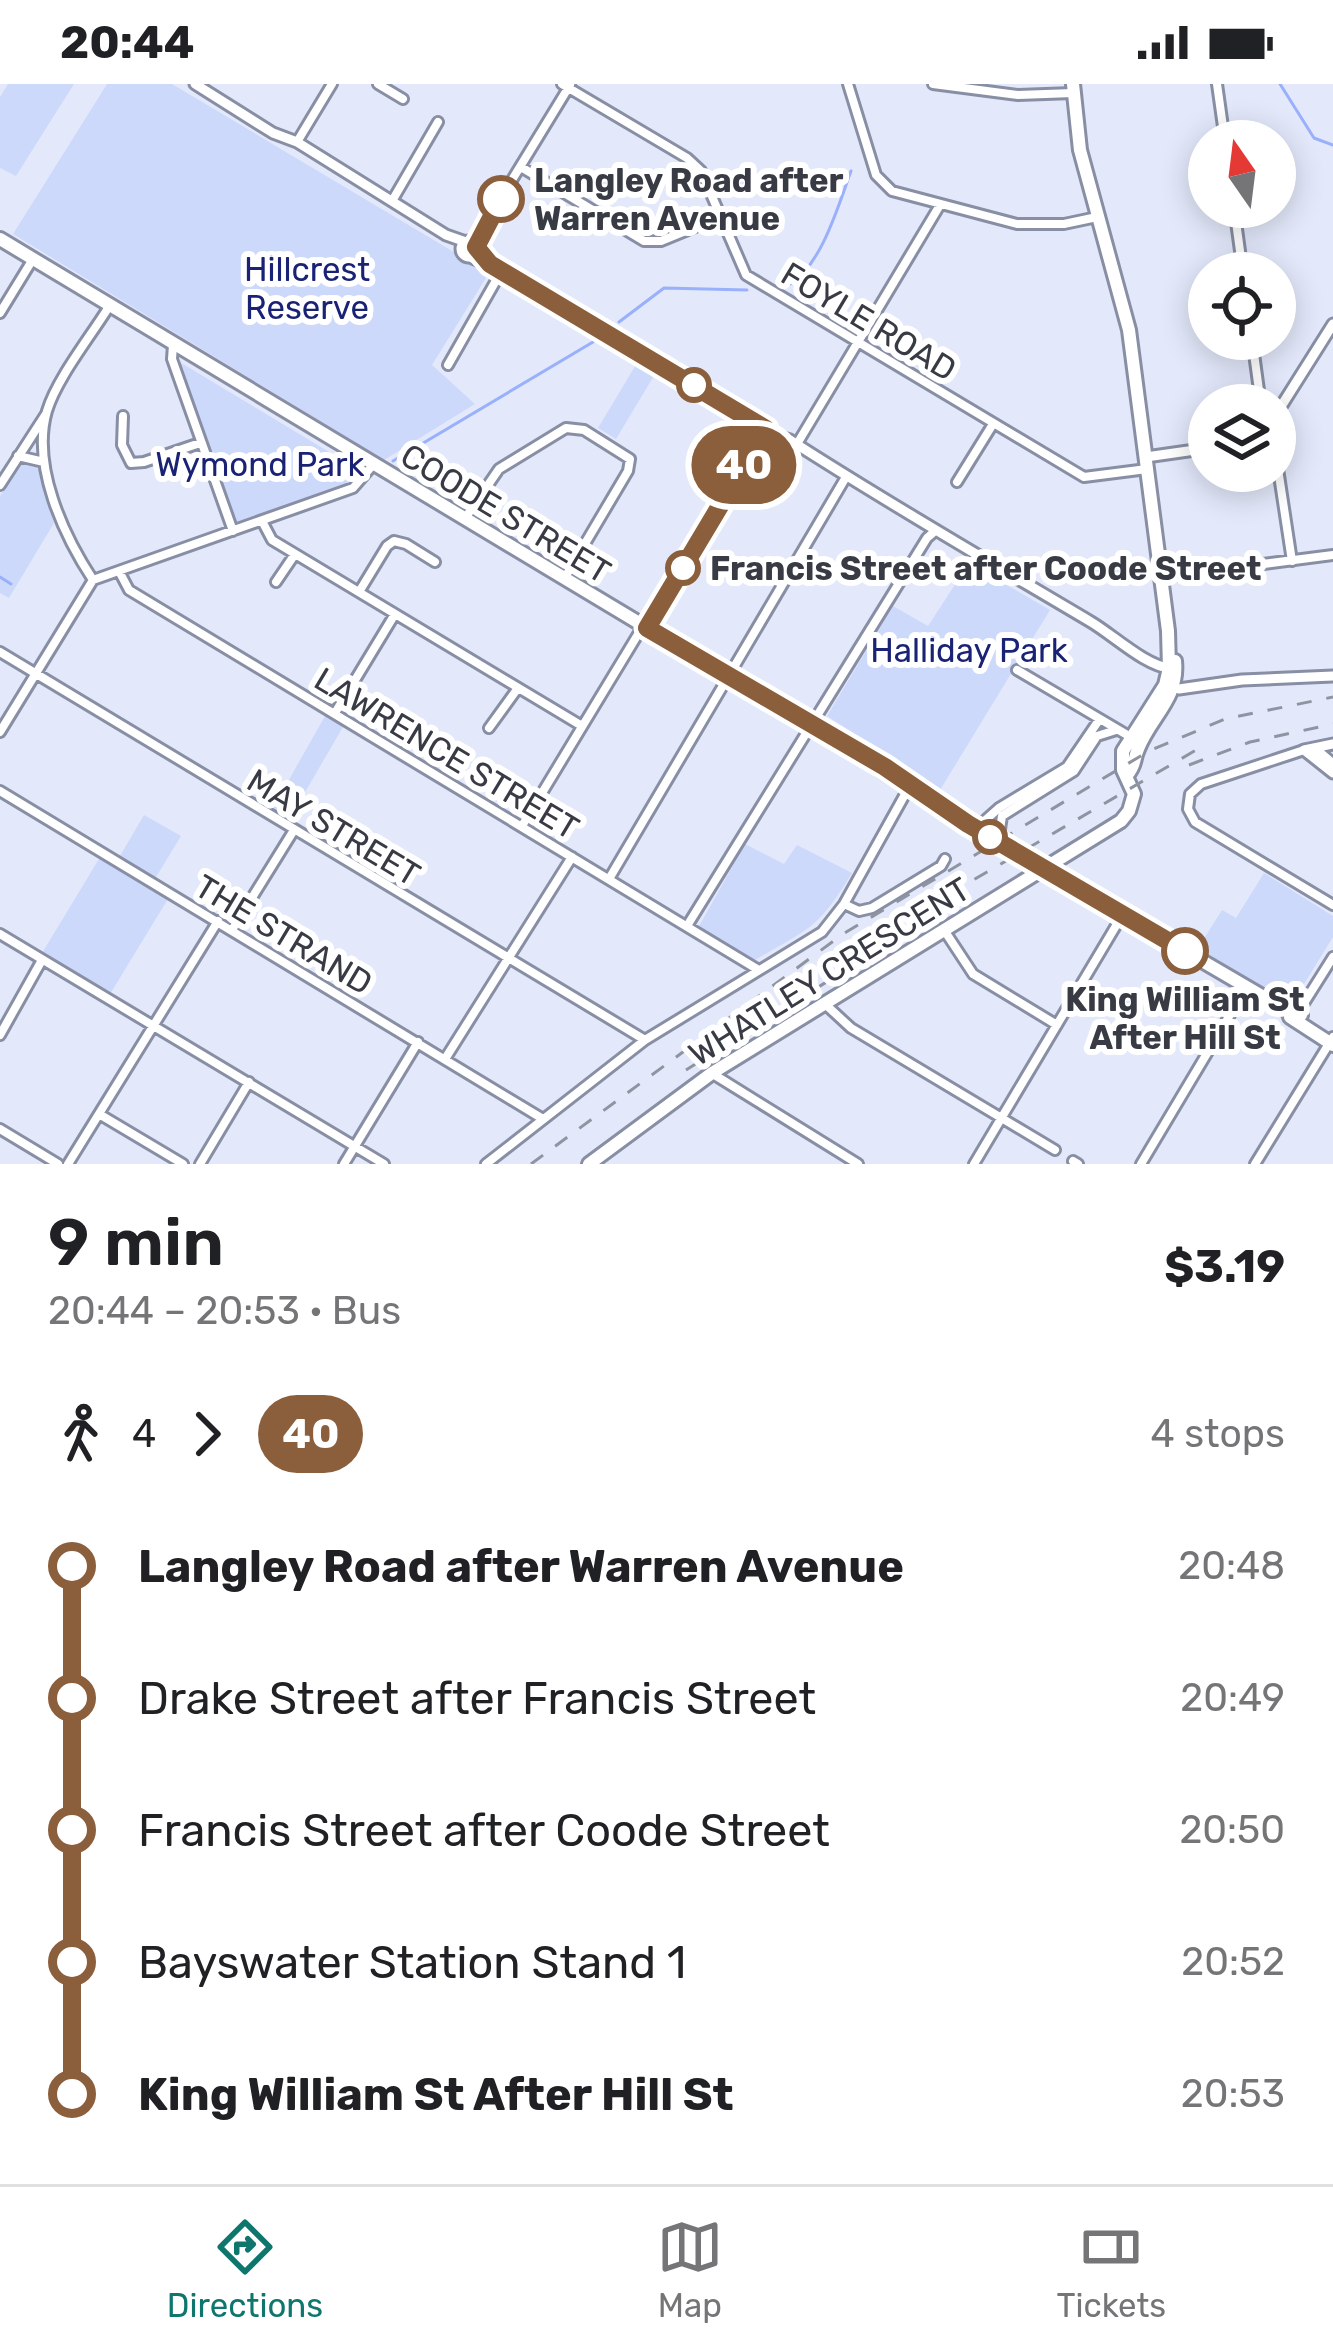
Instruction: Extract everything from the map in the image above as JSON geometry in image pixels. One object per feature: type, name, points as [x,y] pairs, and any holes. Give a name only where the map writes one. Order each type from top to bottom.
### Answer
[{"type":"main road","points":[[1073,88],[1081,150],[1126,315],[1168,631],[1171,673],[1157,719],[1128,737]]},
{"type":"main road","name":"COODE STREET","points":[[0,239],[933,800]]},
{"type":"main road","points":[[1128,737],[1171,673]]},
{"type":"main road","name":"WHATLEY CRESCENT","points":[[589,1164],[712,1073],[1119,823],[1134,794],[1122,759],[1128,737]]},
{"type":"main road","name":"COODE STREET","points":[[862,757],[1049,869]]},
{"type":"main road","name":"COODE STREET","points":[[964,818],[981,824],[1061,880],[1124,914]]},
{"type":"main road","points":[[1049,869],[1332,1040]]},
{"type":"street","points":[[195,84],[797,444],[1151,664],[1171,673],[1242,680],[1333,676]]},
{"type":"street","points":[[297,142],[332,84]]},
{"type":"street","points":[[378,84],[403,99]]},
{"type":"street","points":[[848,84],[871,163],[883,185],[940,205],[1036,225],[1099,217]]},
{"type":"street","points":[[933,84],[1018,95],[1073,88]]},
{"type":"street","points":[[1217,84],[1222,120]]},
{"type":"street","points":[[470,248],[567,85]]},
{"type":"street","name":"FOYLE ROAD","points":[[567,85],[687,158],[709,184],[746,275],[1084,476],[1146,463]]},
{"type":"street","points":[[392,201],[438,122]]},
{"type":"street","points":[[521,167],[644,241],[661,241],[722,216]]},
{"type":"street","points":[[797,444],[940,205]]},
{"type":"street","points":[[0,313],[33,259]]},
{"type":"street","points":[[448,364],[502,270]]},
{"type":"street","points":[[0,485],[110,305]]},
{"type":"street","points":[[1295,384],[1333,325]]},
{"type":"street","points":[[173,344],[172,359],[233,531]]},
{"type":"street","points":[[47,413],[44,462],[65,528],[94,580]]},
{"type":"street","points":[[122,416],[122,446],[130,463],[200,443]]},
{"type":"street","points":[[957,482],[993,424]]},
{"type":"street","points":[[465,519],[493,474],[566,428],[584,430],[610,444],[630,459],[628,471],[564,579]]},
{"type":"street","points":[[522,826],[766,429]]},
{"type":"street","points":[[1146,463],[1188,453]]},
{"type":"street","points":[[18,456],[44,462]]},
{"type":"street","points":[[0,732],[94,580],[353,488],[373,465]]},
{"type":"street","points":[[609,879],[846,477]]},
{"type":"street","points":[[1282,492],[1292,561]]},
{"type":"street","points":[[262,521],[269,537],[582,727]]},
{"type":"street","points":[[687,926],[935,531]]},
{"type":"street","points":[[359,592],[394,541],[435,562]]},
{"type":"street","points":[[275,582],[296,554]]},
{"type":"street","points":[[1161,577],[1333,555]]},
{"type":"street","name":"LAWRENCE STREET","points":[[119,571],[129,590],[757,970]]},
{"type":"street","points":[[335,713],[395,614]]},
{"type":"street","name":"MAY STREET","points":[[0,652],[645,1040]]},
{"type":"street","points":[[1017,670],[1128,737]]},
{"type":"street","points":[[489,728],[518,688]]},
{"type":"street","points":[[981,824],[1072,762],[1099,719]]},
{"type":"street","points":[[999,836],[1002,816],[1074,771],[1097,736],[1128,737]]},
{"type":"street","points":[[1333,745],[1201,784],[1188,798],[1195,821],[1333,904]]},
{"type":"street","points":[[1309,749],[1333,769]]},
{"type":"street","points":[[486,1164],[645,1040],[821,932],[844,904],[908,788]]},
{"type":"street","name":"THE STRAND","points":[[0,791],[543,1119]]},
{"type":"street","points":[[232,930],[294,830]]},
{"type":"street","points":[[446,1059],[572,857]]},
{"type":"street","points":[[844,904],[859,911],[872,908],[945,859]]},
{"type":"street","points":[[974,1164],[1124,914]]},
{"type":"street","points":[[68,1164],[218,921]]},
{"type":"street","points":[[944,931],[973,974],[1057,1025]]},
{"type":"street","points":[[0,934],[384,1164]]},
{"type":"street","points":[[1297,1016],[1333,957]]},
{"type":"street","points":[[0,1035],[42,960]]},
{"type":"street","points":[[1141,1164],[1246,988]]},
{"type":"street","points":[[825,1004],[851,1028],[1054,1150]]},
{"type":"street","points":[[1255,1164],[1332,1040]]},
{"type":"street","points":[[344,1164],[418,1042]]},
{"type":"street","points":[[712,1073],[858,1164]]},
{"type":"street","points":[[200,1164],[249,1082]]},
{"type":"street","points":[[99,1114],[183,1164]]},
{"type":"street","points":[[0,1129],[58,1164]]},
{"type":"green space","points":[[8,84],[74,84],[16,176],[0,168],[0,97]]},
{"type":"green space","name":"Hillcrest Reserve","points":[[107,84],[172,84],[489,273],[432,365],[475,404],[384,460],[13,234]]},
{"type":"green space","name":"Wymond Park","points":[[178,361],[359,470],[347,486],[235,524],[174,365]]},
{"type":"green space","points":[[637,363],[655,374],[616,439],[598,428]]},
{"type":"green space","points":[[20,461],[39,465],[54,523],[9,598],[0,593],[0,496]]},
{"type":"green space","name":"Halliday Park","points":[[969,563],[1050,610],[940,790],[827,716],[893,606],[928,626]]},
{"type":"green space","points":[[329,709],[347,720],[286,825],[269,815]]},
{"type":"green space","points":[[144,815],[181,836],[153,882],[171,894],[107,999],[39,958],[102,854],[117,861]]},
{"type":"green space","points":[[745,844],[784,864],[797,845],[852,873],[811,926],[755,960],[698,928]]},
{"type":"green space","points":[[1264,873],[1333,916],[1333,937],[1291,1005],[1198,948],[1222,910],[1236,918]]},
{"type":"waterway","points":[[1280,84],[1314,138],[1333,145]]},
{"type":"waterway","points":[[790,284],[820,249],[851,171]]},
{"type":"waterway","points":[[619,322],[664,288],[747,290]]},
{"type":"waterway","points":[[393,461],[593,342]]},
{"type":"waterway","points":[[0,577],[11,584]]},
{"type":"railway","points":[[531,1164],[843,934],[1149,751],[1225,719],[1333,697]]},
{"type":"railway","points":[[1189,765],[1250,742],[1333,724]]},
{"type":"railway","points":[[819,970],[1203,746]]},
{"type":"railway","points":[[686,1070],[844,971]]},
{"type":"bus line","name":"40","points":[[501,199],[476,247],[490,264],[766,429],[647,628],[1185,951]]},
{"type":"place","name":"Langley Road after Warren Avenue","points":[[501,199]]},
{"type":"place","name":"Francis Street after Coode Street","points":[[683,568]]},
{"type":"place","name":"King William St After Hill St","points":[[1185,951]]}]
